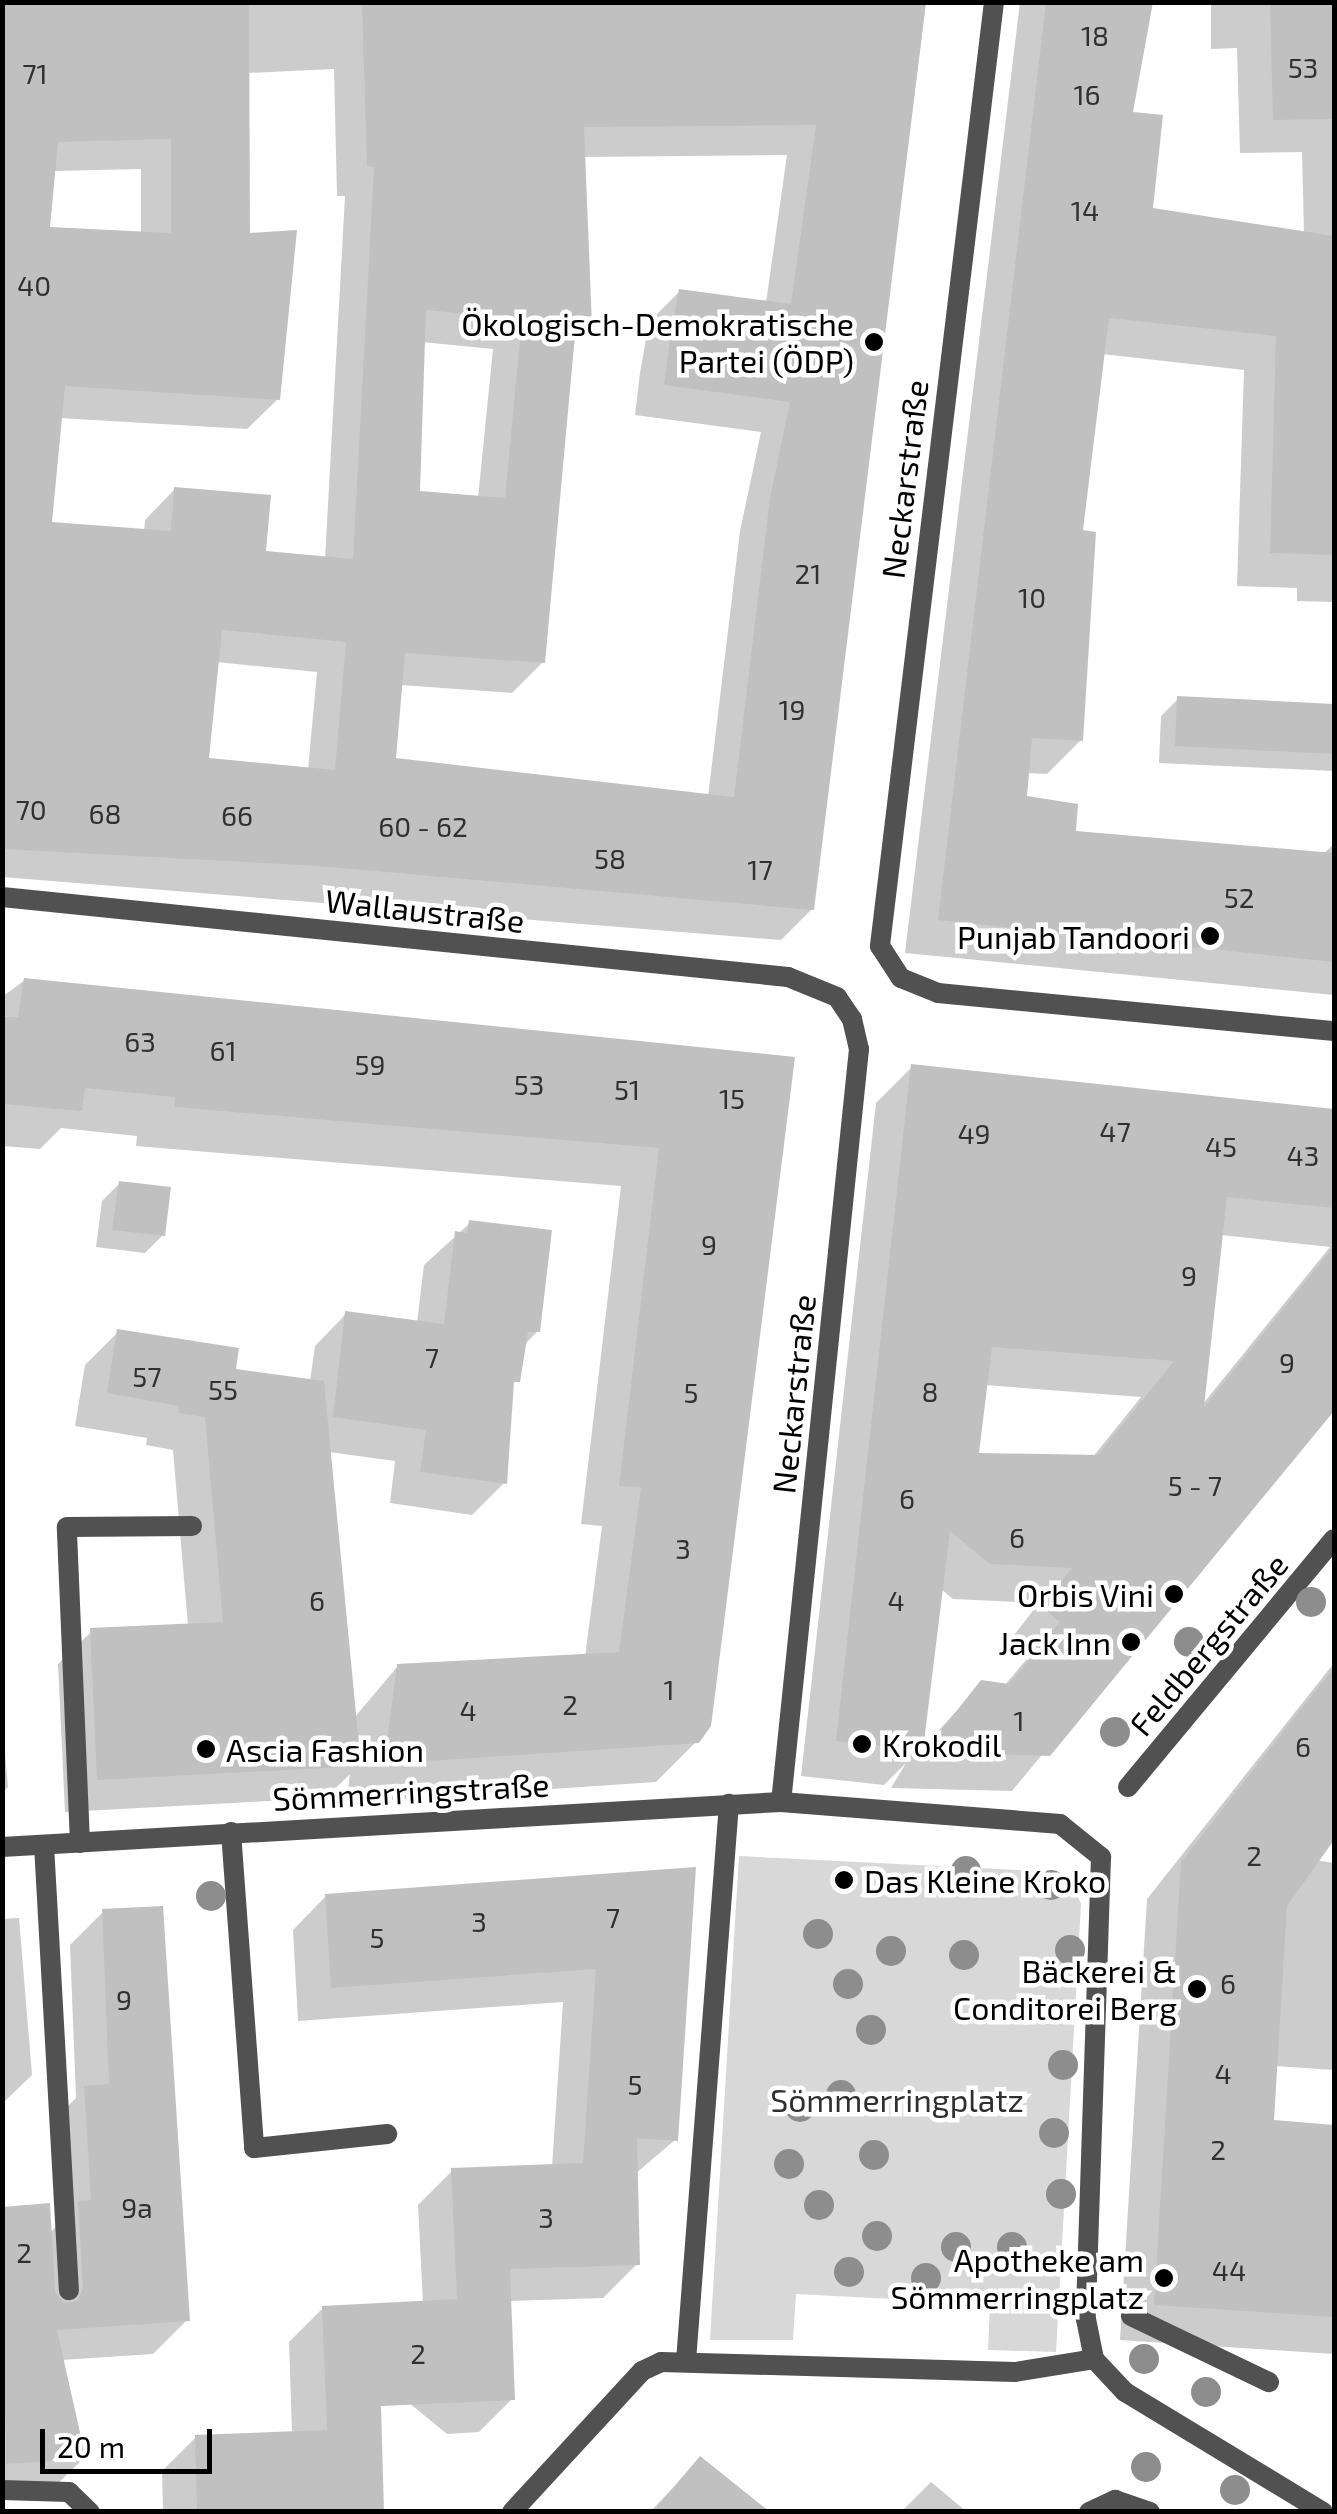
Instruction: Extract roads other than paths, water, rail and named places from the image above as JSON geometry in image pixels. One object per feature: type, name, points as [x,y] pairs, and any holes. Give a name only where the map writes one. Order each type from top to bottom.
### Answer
[{"type":"street","name":"Neckarstraße","points":[[994,2],[878,931],[886,961],[901,978],[938,993],[1334,1031]]},
{"type":"street","name":"Wallaustraße","points":[[2,897],[788,976],[837,997]]},
{"type":"street","name":"Neckarstraße","points":[[781,1802],[859,1049],[852,1020],[837,997]]},
{"type":"street","points":[[80,1843],[66,1526],[192,1526]]},
{"type":"street","name":"Feldbergstraße","points":[[1128,1788],[1334,1540]]},
{"type":"street","name":"Sömmerringstraße","points":[[2,1847],[781,1802]]},
{"type":"street","points":[[781,1802],[1060,1824],[1100,1857],[1086,2320],[1094,2359],[1125,2392],[1323,2512]]},
{"type":"street","points":[[686,2361],[729,1804]]},
{"type":"street","points":[[231,1832],[254,2148],[387,2134]]},
{"type":"street","points":[[44,1844],[69,2290]]},
{"type":"street","points":[[1131,2316],[1269,2382]]},
{"type":"street","points":[[512,2512],[642,2371],[661,2362],[1015,2372],[1094,2359]]},
{"type":"street","points":[[2,2490],[68,2492],[90,2512]]},
{"type":"street","points":[[1088,2512],[1116,2500],[1150,2512]]},
{"type":"place","name":"Ökologisch-Demokratische Partei (ÖDP)","points":[[874,342]]},
{"type":"place","name":"Punjab Tandoori","points":[[1210,936]]},
{"type":"place","name":"Orbis Vini","points":[[1174,1594]]},
{"type":"place","name":"Jack Inn","points":[[1131,1642]]},
{"type":"place","name":"Krokodil","points":[[862,1744]]},
{"type":"place","name":"Ascia Fashion","points":[[206,1749]]},
{"type":"place","name":"Das Kleine Kroko","points":[[844,1880]]},
{"type":"place","name":"Bäckerei & Conditorei Berg","points":[[1197,1989]]},
{"type":"place","name":"Apotheke am Sömmerringplatz","points":[[1164,2278]]},
{"type":"park label","name":"Sömmerringplatz","points":[[897,2099]]}]
